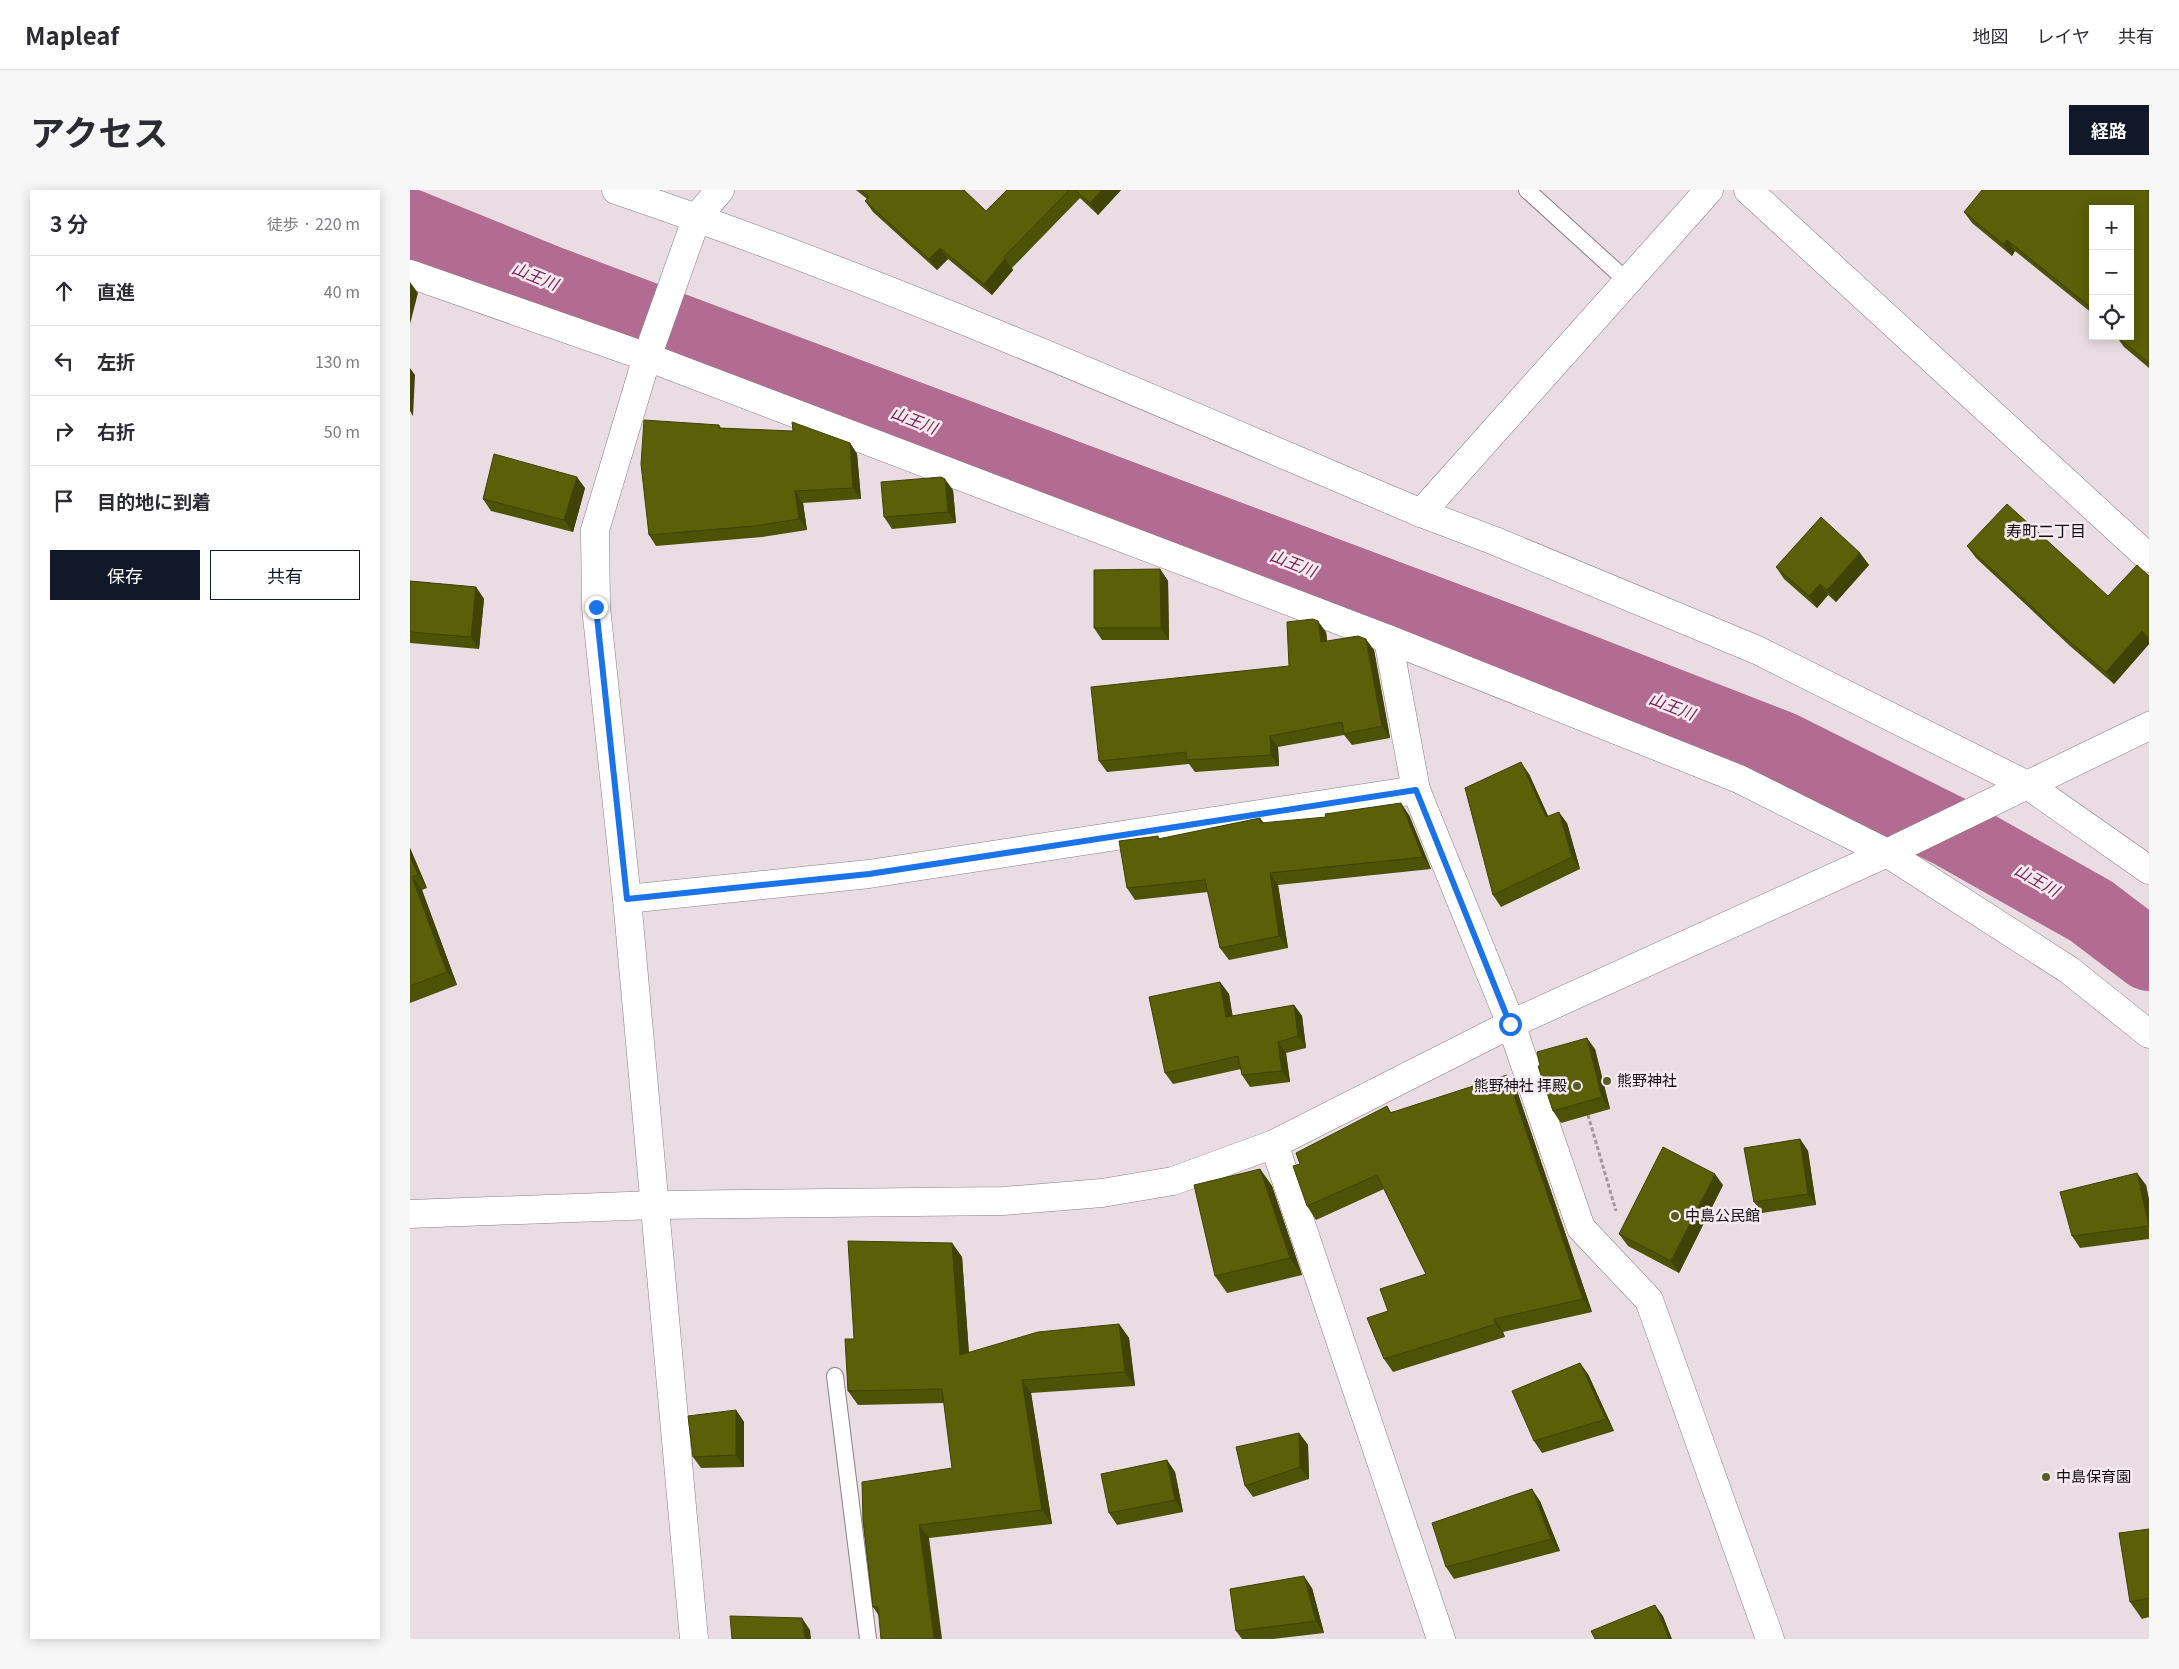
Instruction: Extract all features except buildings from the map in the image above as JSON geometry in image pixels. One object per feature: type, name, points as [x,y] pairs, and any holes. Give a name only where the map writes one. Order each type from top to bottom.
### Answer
[{"type":"street","points":[[616,190],[697,217],[941,310],[1421,513],[1495,541],[1757,650],[2029,786],[2149,870]]},
{"type":"street","points":[[694,1639],[627,899],[596,607],[595,530],[647,357],[697,217],[720,190]]},
{"type":"street","points":[[1421,513],[1710,190]]},
{"type":"street","points":[[1748,190],[2149,558]]},
{"type":"street","points":[[410,274],[647,357],[1388,639],[1739,779],[1887,853],[2069,970],[2149,1034]]},
{"type":"street","points":[[1388,639],[1416,790],[1510,1024],[1581,1228],[1649,1300],[1770,1639]]},
{"type":"street","points":[[410,1214],[655,1205],[1003,1201],[1102,1193],[1173,1181],[1274,1144],[1510,1024],[1887,853],[2029,786],[2149,726]]},
{"type":"street","points":[[627,899],[869,874],[1416,790]]},
{"type":"street","points":[[1274,1144],[1441,1639]]},
{"type":"lane","points":[[1527,190],[1627,281]]},
{"type":"lane","points":[[835,1376],[868,1639]]},
{"type":"waterway","name":"山王川","points":[[410,225],[553,283],[1516,644],[1781,747],[1949,831],[2091,911],[2149,955]]},
{"type":"place","name":"熊野神社","points":[[1607,1081]]},
{"type":"place","name":"熊野神社 拝殿","points":[[1577,1086]]},
{"type":"place","name":"中島公民館","points":[[1675,1216]]},
{"type":"place","name":"中島保育園","points":[[2046,1477]]},
{"type":"district","name":"寿町二丁目","points":[[2046,531]]},
{"type":"route","points":[[596,607],[627,899],[869,874],[1416,790],[1510,1024]]}]
